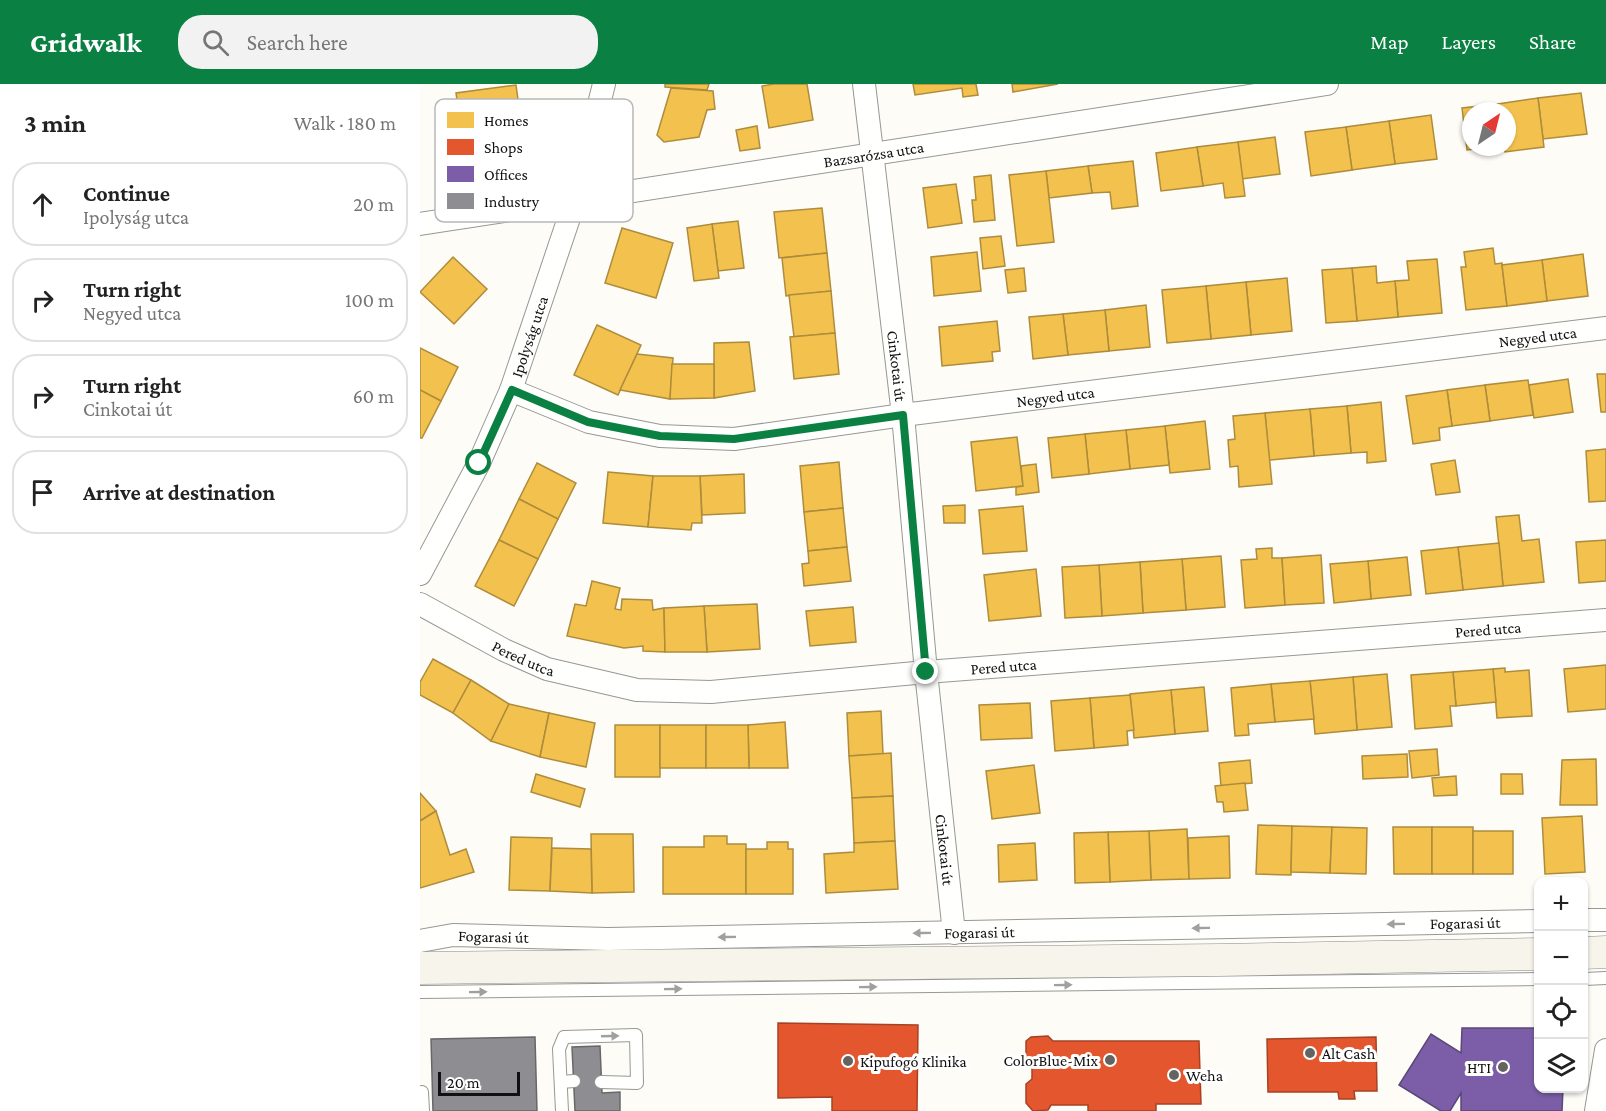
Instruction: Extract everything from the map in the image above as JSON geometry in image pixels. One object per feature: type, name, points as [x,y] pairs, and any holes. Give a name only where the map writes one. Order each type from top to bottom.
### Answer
[{"type":"main road","points":[[1588,953],[1606,952]]},
{"type":"main road","name":"Fogarasi út","points":[[420,968],[1220,960],[1534,954]]},
{"type":"street","name":"Ipolyság utca","points":[[600,99],[604,84]]},
{"type":"street","name":"Cinkotai út","points":[[864,84],[903,415],[926,672],[954,933]]},
{"type":"street","name":"Bazsarózsa utca","points":[[633,191],[1327,84]]},
{"type":"street","name":"Bazsarózsa utca","points":[[420,224],[435,222]]},
{"type":"street","name":"Ipolyság utca","points":[[420,574],[479,463],[512,390],[568,222]]},
{"type":"street","name":"Negyed utca","points":[[512,390],[588,422],[660,436],[734,439],[903,415],[1606,328]]},
{"type":"street","name":"Pered utca","points":[[420,604],[504,650],[547,669],[637,690],[711,692],[926,672],[1606,620]]},
{"type":"street","points":[[1588,920],[1606,920]]},
{"type":"street","name":"Fogarasi út","points":[[420,941],[453,935],[608,939],[1534,921]]},
{"type":"street","points":[[1596,1111],[1606,1050]]},
{"type":"lane","points":[[1588,979],[1606,978]]},
{"type":"lane","points":[[420,992],[1534,979]]},
{"type":"lane","points":[[562,1111],[559,1049],[564,1037],[636,1035],[637,1083],[601,1082]]},
{"type":"lane","points":[[561,1082],[574,1081]]},
{"type":"lane","points":[[422,1092],[423,1111]]},
{"type":"building: Homes","points":[[665,84],[709,84],[707,90],[665,87]]},
{"type":"building: Homes","points":[[807,84],[813,120],[769,128],[762,86]]},
{"type":"building: Homes","points":[[913,84],[976,84],[978,95],[963,97],[962,88],[915,95]]},
{"type":"building: Homes","points":[[1012,84],[1058,84],[1013,92]]},
{"type":"building: Homes","points":[[516,85],[518,99],[457,99],[456,93]]},
{"type":"building: Homes","points":[[671,88],[713,91],[715,109],[707,110],[699,137],[664,142],[657,135]]},
{"type":"building: Homes","points":[[1581,93],[1587,134],[1543,139],[1538,98]]},
{"type":"building: Homes","points":[[1538,98],[1544,147],[1516,151],[1516,102],[1511,102]]},
{"type":"building: Homes","points":[[1431,115],[1437,159],[1395,164],[1389,121]]},
{"type":"building: Homes","points":[[1389,121],[1395,164],[1352,170],[1346,127]]},
{"type":"building: Homes","points":[[757,126],[760,148],[740,151],[736,130]]},
{"type":"building: Homes","points":[[1346,127],[1352,170],[1311,176],[1305,132]]},
{"type":"building: Homes","points":[[1275,137],[1280,174],[1242,179],[1238,142]]},
{"type":"building: Homes","points":[[1238,142],[1245,196],[1225,198],[1223,183],[1203,186],[1197,147]]},
{"type":"building: Homes","points":[[1197,147],[1203,186],[1161,191],[1156,153]]},
{"type":"building: Homes","points":[[1133,161],[1138,206],[1112,209],[1110,192],[1092,193],[1088,166]]},
{"type":"building: Homes","points":[[1088,166],[1092,193],[1049,198],[1046,171]]},
{"type":"building: Homes","points":[[1046,171],[1054,242],[1017,246],[1009,175]]},
{"type":"building: Homes","points":[[991,175],[995,220],[974,222],[972,200],[976,200],[974,177]]},
{"type":"building: Homes","points":[[956,184],[962,223],[928,228],[923,188]]},
{"type":"building: Homes","points":[[822,208],[827,253],[779,258],[774,212]]},
{"type":"building: Homes","points":[[738,221],[744,268],[718,271],[712,224]]},
{"type":"building: Homes","points":[[712,224],[719,278],[694,281],[687,228]]},
{"type":"building: Homes","points":[[622,228],[673,243],[656,298],[605,283]]},
{"type":"building: Homes","points":[[1001,236],[1005,266],[983,269],[980,238]]},
{"type":"building: Homes","points":[[1493,248],[1495,264],[1502,263],[1507,306],[1466,310],[1461,267],[1466,267],[1464,252]]},
{"type":"building: Homes","points":[[977,252],[981,291],[934,296],[931,257]]},
{"type":"building: Homes","points":[[827,253],[831,291],[786,296],[782,258]]},
{"type":"building: Homes","points":[[1583,254],[1588,296],[1547,301],[1542,260]]},
{"type":"building: Homes","points":[[453,257],[487,289],[454,324],[420,292]]},
{"type":"building: Homes","points":[[1437,259],[1442,313],[1398,317],[1395,281],[1409,280],[1407,261]]},
{"type":"building: Homes","points":[[1542,260],[1547,301],[1507,306],[1502,265]]},
{"type":"building: Homes","points":[[1376,266],[1377,283],[1395,281],[1398,317],[1357,321],[1352,268]]},
{"type":"building: Homes","points":[[1024,268],[1026,291],[1008,293],[1005,270]]},
{"type":"building: Homes","points":[[1352,268],[1357,321],[1326,323],[1322,270]]},
{"type":"building: Homes","points":[[1287,278],[1292,331],[1251,335],[1246,282]]},
{"type":"building: Homes","points":[[1246,282],[1251,335],[1211,339],[1206,286]]},
{"type":"building: Homes","points":[[1206,286],[1211,339],[1167,343],[1162,290]]},
{"type":"building: Homes","points":[[831,291],[835,333],[794,337],[789,295]]},
{"type":"building: Homes","points":[[1146,305],[1150,347],[1109,351],[1105,310]]},
{"type":"building: Homes","points":[[1105,310],[1109,351],[1068,355],[1063,314]]},
{"type":"building: Homes","points":[[1063,314],[1068,355],[1033,359],[1029,317]]},
{"type":"building: Homes","points":[[997,321],[1000,351],[992,352],[993,361],[942,366],[939,327]]},
{"type":"building: Homes","points":[[597,325],[641,345],[618,395],[574,375]]},
{"type":"building: Homes","points":[[835,333],[839,374],[794,379],[790,337]]},
{"type":"building: Homes","points":[[749,342],[755,391],[714,398],[714,343]]},
{"type":"building: Homes","points":[[420,348],[458,367],[441,401],[420,390]]},
{"type":"building: Homes","points":[[637,354],[673,358],[670,399],[620,390]]},
{"type":"building: Homes","points":[[672,364],[714,364],[714,398],[670,399]]},
{"type":"building: Homes","points":[[1597,374],[1606,374],[1606,412],[1601,412]]},
{"type":"building: Homes","points":[[1568,379],[1573,412],[1534,418],[1529,385]]},
{"type":"building: Homes","points":[[1528,380],[1533,415],[1490,421],[1485,385]]},
{"type":"building: Homes","points":[[1485,385],[1490,421],[1452,426],[1447,390]]},
{"type":"building: Homes","points":[[420,390],[441,401],[422,438],[420,438]]},
{"type":"building: Homes","points":[[1447,390],[1452,426],[1439,428],[1440,440],[1413,444],[1406,396]]},
{"type":"building: Homes","points":[[1381,402],[1386,461],[1367,463],[1367,452],[1351,453],[1347,406]]},
{"type":"building: Homes","points":[[1347,406],[1351,453],[1314,456],[1310,409]]},
{"type":"building: Homes","points":[[1310,409],[1314,456],[1269,460],[1265,413]]},
{"type":"building: Homes","points":[[1265,413],[1272,484],[1239,487],[1238,466],[1230,467],[1228,440],[1235,439],[1233,416]]},
{"type":"building: Homes","points":[[1205,421],[1210,469],[1170,473],[1165,426]]},
{"type":"building: Homes","points":[[1165,426],[1169,465],[1130,469],[1126,430]]},
{"type":"building: Homes","points":[[1126,430],[1130,469],[1089,474],[1085,434]]},
{"type":"building: Homes","points":[[1085,434],[1089,474],[1052,478],[1048,438]]},
{"type":"building: Homes","points":[[1017,437],[1023,486],[976,491],[971,442]]},
{"type":"building: Homes","points":[[1606,449],[1606,501],[1589,502],[1586,451]]},
{"type":"building: Homes","points":[[1455,460],[1460,492],[1436,495],[1431,464]]},
{"type":"building: Homes","points":[[839,462],[843,508],[804,512],[800,466]]},
{"type":"building: Homes","points":[[537,463],[576,483],[558,519],[519,499]]},
{"type":"building: Homes","points":[[1036,464],[1039,492],[1016,495],[1016,487],[1023,486],[1021,466]]},
{"type":"building: Homes","points":[[608,472],[653,476],[648,527],[603,523]]},
{"type":"building: Homes","points":[[744,474],[745,513],[702,515],[700,476]]},
{"type":"building: Homes","points":[[653,476],[700,476],[702,523],[692,523],[691,530],[648,527]]},
{"type":"building: Homes","points":[[519,499],[558,519],[538,559],[499,540]]},
{"type":"building: Homes","points":[[965,505],[965,523],[944,523],[943,506]]},
{"type":"building: Homes","points":[[1023,506],[1027,551],[983,554],[979,510]]},
{"type":"building: Homes","points":[[843,508],[847,547],[808,551],[804,512]]},
{"type":"building: Homes","points":[[1519,515],[1522,541],[1539,539],[1544,582],[1503,586],[1496,517]]},
{"type":"building: Homes","points":[[499,540],[538,559],[514,606],[475,586]]},
{"type":"building: Homes","points":[[1606,540],[1606,581],[1579,583],[1576,542]]},
{"type":"building: Homes","points":[[1499,543],[1503,586],[1463,590],[1458,547]]},
{"type":"building: Homes","points":[[847,547],[851,581],[804,586],[802,564],[809,563],[808,551]]},
{"type":"building: Homes","points":[[1458,547],[1463,590],[1426,594],[1421,551]]},
{"type":"building: Homes","points":[[1272,548],[1272,558],[1282,558],[1285,605],[1245,608],[1241,560],[1257,559],[1256,549]]},
{"type":"building: Homes","points":[[1321,555],[1324,603],[1285,605],[1282,558]]},
{"type":"building: Homes","points":[[1221,556],[1225,607],[1186,610],[1182,559]]},
{"type":"building: Homes","points":[[1407,557],[1411,595],[1371,599],[1368,561]]},
{"type":"building: Homes","points":[[1182,559],[1186,610],[1143,613],[1140,562]]},
{"type":"building: Homes","points":[[1368,561],[1371,599],[1334,603],[1330,564]]},
{"type":"building: Homes","points":[[1140,562],[1143,613],[1102,616],[1099,565]]},
{"type":"building: Homes","points":[[1099,565],[1102,616],[1065,618],[1062,567]]},
{"type":"building: Homes","points":[[1036,569],[1041,616],[989,621],[984,575]]},
{"type":"building: Homes","points":[[592,581],[620,588],[615,609],[621,610],[622,599],[652,600],[653,610],[664,608],[665,652],[643,651],[643,646],[624,648],[567,636],[575,604],[586,606]]},
{"type":"building: Homes","points":[[757,604],[760,649],[707,652],[704,606]]},
{"type":"building: Homes","points":[[704,606],[707,652],[665,652],[664,608]]},
{"type":"building: Homes","points":[[853,607],[856,642],[810,646],[806,611]]},
{"type":"building: Homes","points":[[433,659],[471,680],[453,713],[420,695],[420,682]]},
{"type":"building: Homes","points":[[1606,665],[1606,709],[1568,712],[1564,669]]},
{"type":"building: Homes","points":[[1505,668],[1505,672],[1529,670],[1532,716],[1497,718],[1493,669]]},
{"type":"building: Homes","points":[[1493,669],[1496,702],[1456,706],[1453,672]]},
{"type":"building: Homes","points":[[1453,672],[1456,706],[1450,706],[1452,726],[1415,729],[1411,675]]},
{"type":"building: Homes","points":[[1387,674],[1392,727],[1357,730],[1353,677]]},
{"type":"building: Homes","points":[[1353,677],[1357,730],[1315,734],[1310,681]]},
{"type":"building: Homes","points":[[471,680],[509,704],[491,741],[453,713]]},
{"type":"building: Homes","points":[[1310,681],[1314,719],[1275,722],[1271,684]]},
{"type":"building: Homes","points":[[1271,684],[1275,722],[1248,724],[1249,735],[1235,736],[1231,688]]},
{"type":"building: Homes","points":[[1204,687],[1208,731],[1175,734],[1171,690]]},
{"type":"building: Homes","points":[[1171,690],[1175,734],[1134,738],[1130,694]]},
{"type":"building: Homes","points":[[1130,695],[1134,730],[1127,731],[1128,745],[1094,748],[1090,698]]},
{"type":"building: Homes","points":[[1090,698],[1094,748],[1055,751],[1051,701]]},
{"type":"building: Homes","points":[[1030,703],[1032,738],[981,740],[979,705]]},
{"type":"building: Homes","points":[[509,704],[549,713],[540,757],[491,741]]},
{"type":"building: Homes","points":[[881,711],[883,754],[849,756],[847,713]]},
{"type":"building: Homes","points":[[549,713],[595,723],[586,767],[540,757]]},
{"type":"building: Homes","points":[[785,722],[788,768],[749,768],[748,725]]},
{"type":"building: Homes","points":[[615,725],[660,725],[660,777],[615,777]]},
{"type":"building: Homes","points":[[660,725],[706,725],[706,768],[660,768]]},
{"type":"building: Homes","points":[[706,725],[748,725],[749,768],[706,768]]},
{"type":"building: Homes","points":[[1437,749],[1439,775],[1412,778],[1409,751]]},
{"type":"building: Homes","points":[[891,753],[893,796],[852,798],[849,756]]},
{"type":"building: Homes","points":[[1407,754],[1408,777],[1363,779],[1362,756]]},
{"type":"building: Homes","points":[[1596,759],[1597,805],[1560,805],[1562,760]]},
{"type":"building: Homes","points":[[1250,760],[1252,783],[1221,786],[1219,763]]},
{"type":"building: Homes","points":[[1034,765],[1040,813],[992,819],[986,771]]},
{"type":"building: Homes","points":[[536,774],[585,789],[580,807],[531,792]]},
{"type":"building: Homes","points":[[1501,774],[1522,774],[1523,794],[1501,794]]},
{"type":"building: Homes","points":[[1456,776],[1457,795],[1434,796],[1432,778]]},
{"type":"building: Homes","points":[[1245,783],[1248,810],[1224,812],[1223,802],[1217,802],[1215,786]]},
{"type":"building: Homes","points":[[420,793],[436,811],[420,821]]},
{"type":"building: Homes","points":[[893,796],[895,841],[854,843],[852,798]]},
{"type":"building: Homes","points":[[436,811],[450,855],[466,849],[474,872],[420,888],[420,821]]},
{"type":"building: Homes","points":[[1582,816],[1585,872],[1545,874],[1542,818]]},
{"type":"building: Homes","points":[[1258,825],[1292,826],[1291,875],[1256,874]]},
{"type":"building: Homes","points":[[1292,826],[1332,827],[1330,873],[1291,872]]},
{"type":"building: Homes","points":[[1332,827],[1367,828],[1366,874],[1330,873]]},
{"type":"building: Homes","points":[[1393,827],[1432,827],[1432,874],[1394,874]]},
{"type":"building: Homes","points":[[1432,827],[1473,827],[1473,874],[1432,874]]},
{"type":"building: Homes","points":[[1187,829],[1189,879],[1151,880],[1149,831]]},
{"type":"building: Homes","points":[[1149,831],[1151,880],[1110,882],[1108,832]]},
{"type":"building: Homes","points":[[1473,831],[1513,831],[1513,874],[1473,874]]},
{"type":"building: Homes","points":[[1108,832],[1110,882],[1075,883],[1074,833]]},
{"type":"building: Homes","points":[[591,834],[633,834],[634,892],[592,893]]},
{"type":"building: Homes","points":[[704,836],[727,836],[727,844],[746,844],[746,894],[663,894],[663,847],[704,847]]},
{"type":"building: Homes","points":[[1229,836],[1230,878],[1189,879],[1188,838]]},
{"type":"building: Homes","points":[[511,837],[552,838],[550,891],[509,890]]},
{"type":"building: Homes","points":[[895,841],[898,889],[826,893],[824,854],[854,852],[854,843]]},
{"type":"building: Homes","points":[[767,842],[788,842],[788,849],[793,849],[793,894],[746,894],[746,849],[767,849]]},
{"type":"building: Homes","points":[[1035,843],[1037,880],[999,882],[998,845]]},
{"type":"building: Homes","points":[[552,848],[591,849],[592,893],[550,891]]},
{"type":"building: Shops","name":"Kipufogó Klinika","points":[[778,1023],[918,1025],[917,1111],[832,1111],[832,1097],[778,1098]]},
{"type":"building: Shops","points":[[1048,1036],[1053,1041],[1199,1041],[1201,1104],[1156,1104],[1156,1111],[1088,1111],[1088,1105],[1051,1105],[1048,1110],[1033,1111],[1026,1103],[1026,1084],[1032,1079],[1032,1062],[1026,1061],[1026,1041],[1031,1037]]},
{"type":"building: Shops","points":[[1376,1037],[1377,1091],[1354,1091],[1355,1099],[1339,1099],[1338,1092],[1268,1092],[1267,1039]]},
{"type":"building: Offices","points":[[1462,1028],[1534,1028],[1534,1093],[1563,1093],[1562,1111],[1461,1111],[1461,1093],[1450,1111],[1441,1111],[1399,1085],[1431,1034],[1461,1053]]},
{"type":"building: Industry","points":[[535,1037],[537,1111],[433,1111],[431,1039]]},
{"type":"building: Industry","points":[[600,1046],[602,1093],[620,1092],[620,1111],[575,1111],[572,1047]]},
{"type":"place","name":"Alt Cash","points":[[1310,1053]]},
{"type":"place","name":"ColorBlue-Mix","points":[[1110,1060]]},
{"type":"place","name":"Kipufogó Klinika","points":[[848,1061]]},
{"type":"place","name":"HTI","points":[[1503,1067]]},
{"type":"place","name":"Weha","points":[[1174,1075]]},
{"type":"route","points":[[479,463],[512,390],[588,422],[660,436],[734,439],[903,415],[926,672]]}]
